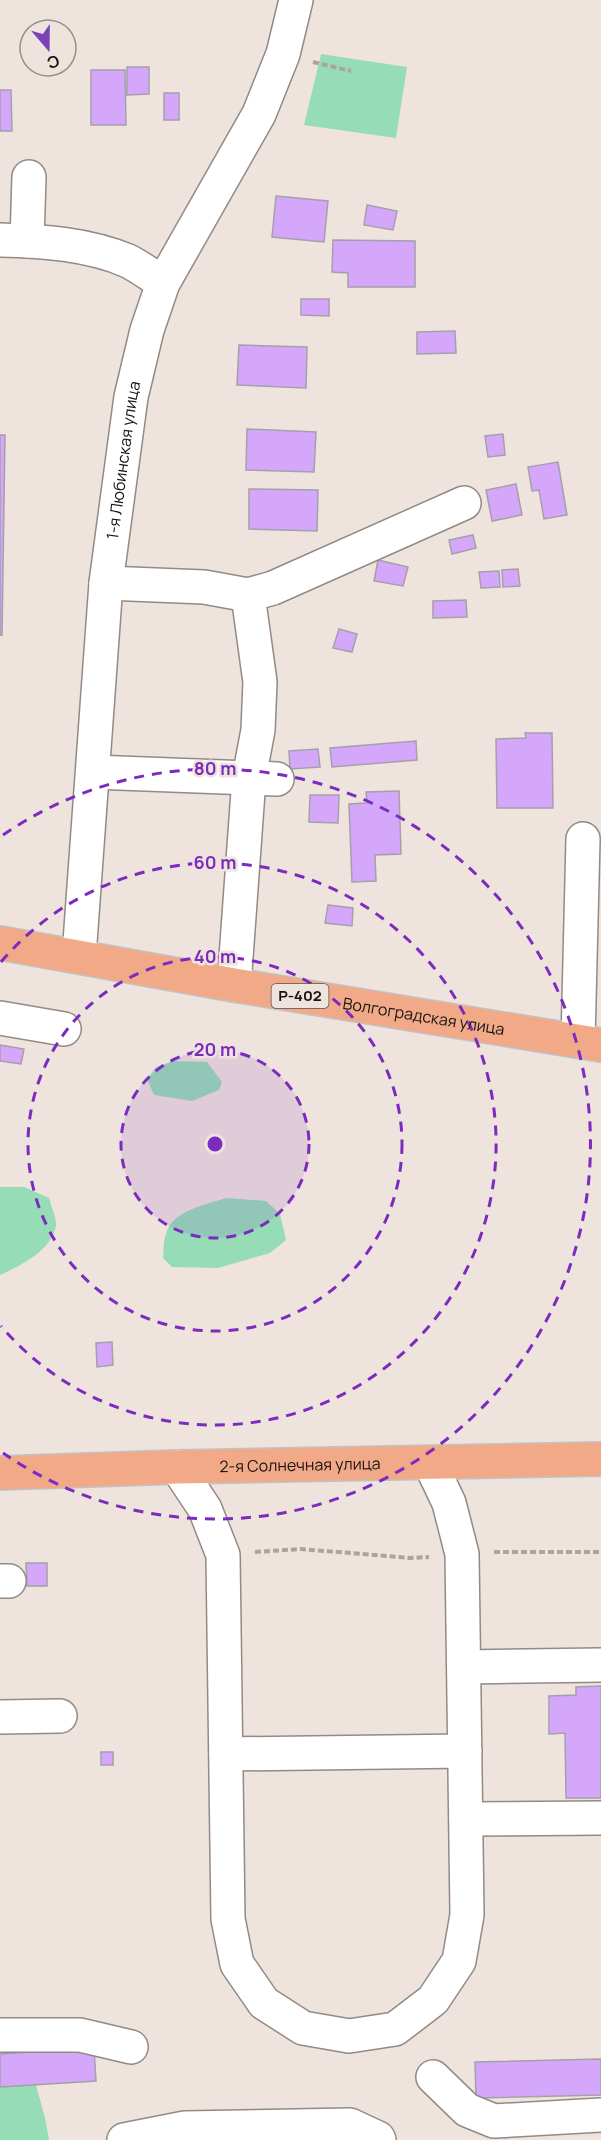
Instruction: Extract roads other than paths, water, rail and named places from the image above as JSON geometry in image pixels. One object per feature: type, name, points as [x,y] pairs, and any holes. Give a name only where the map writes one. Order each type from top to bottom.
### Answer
[{"type":"main road","name":"Волгоградская улица","points":[[0,943],[234,985],[590,1043]]},
{"type":"main road","name":"2-я Солнечная улица","points":[[0,1473],[177,1467],[601,1459]]},
{"type":"street","name":"1-я Любинская улица","points":[[80,956],[106,583],[131,397],[147,330],[163,283],[259,114],[283,54],[296,0]]},
{"type":"street","points":[[29,177],[14,241],[97,250],[128,262],[163,283]]},
{"type":"street","points":[[106,583],[204,587],[248,595],[273,588],[464,503]]},
{"type":"street","points":[[234,985],[263,778],[258,730],[260,682],[248,595]]},
{"type":"street","points":[[93,772],[263,778]]},
{"type":"street","points":[[583,839],[590,1043]]},
{"type":"street","points":[[0,1018],[64,1029]]},
{"type":"street","points":[[177,1467],[205,1509],[223,1554],[228,1919],[237,1964],[264,2003],[303,2028],[349,2036],[395,2029],[433,2000],[459,1961],[467,1915],[462,1554],[449,1503],[430,1463]]},
{"type":"street","points":[[464,1667],[601,1665]]},
{"type":"street","points":[[0,1717],[60,1716]]},
{"type":"street","points":[[226,1754],[465,1751]]},
{"type":"street","points":[[466,1820],[601,1818]]},
{"type":"street","points":[[0,2035],[80,2035],[131,2047]]},
{"type":"street","points":[[433,2077],[467,2110],[494,2130],[597,2123]]},
{"type":"street","points":[[124,2140],[185,2128],[350,2126],[379,2140]]}]
